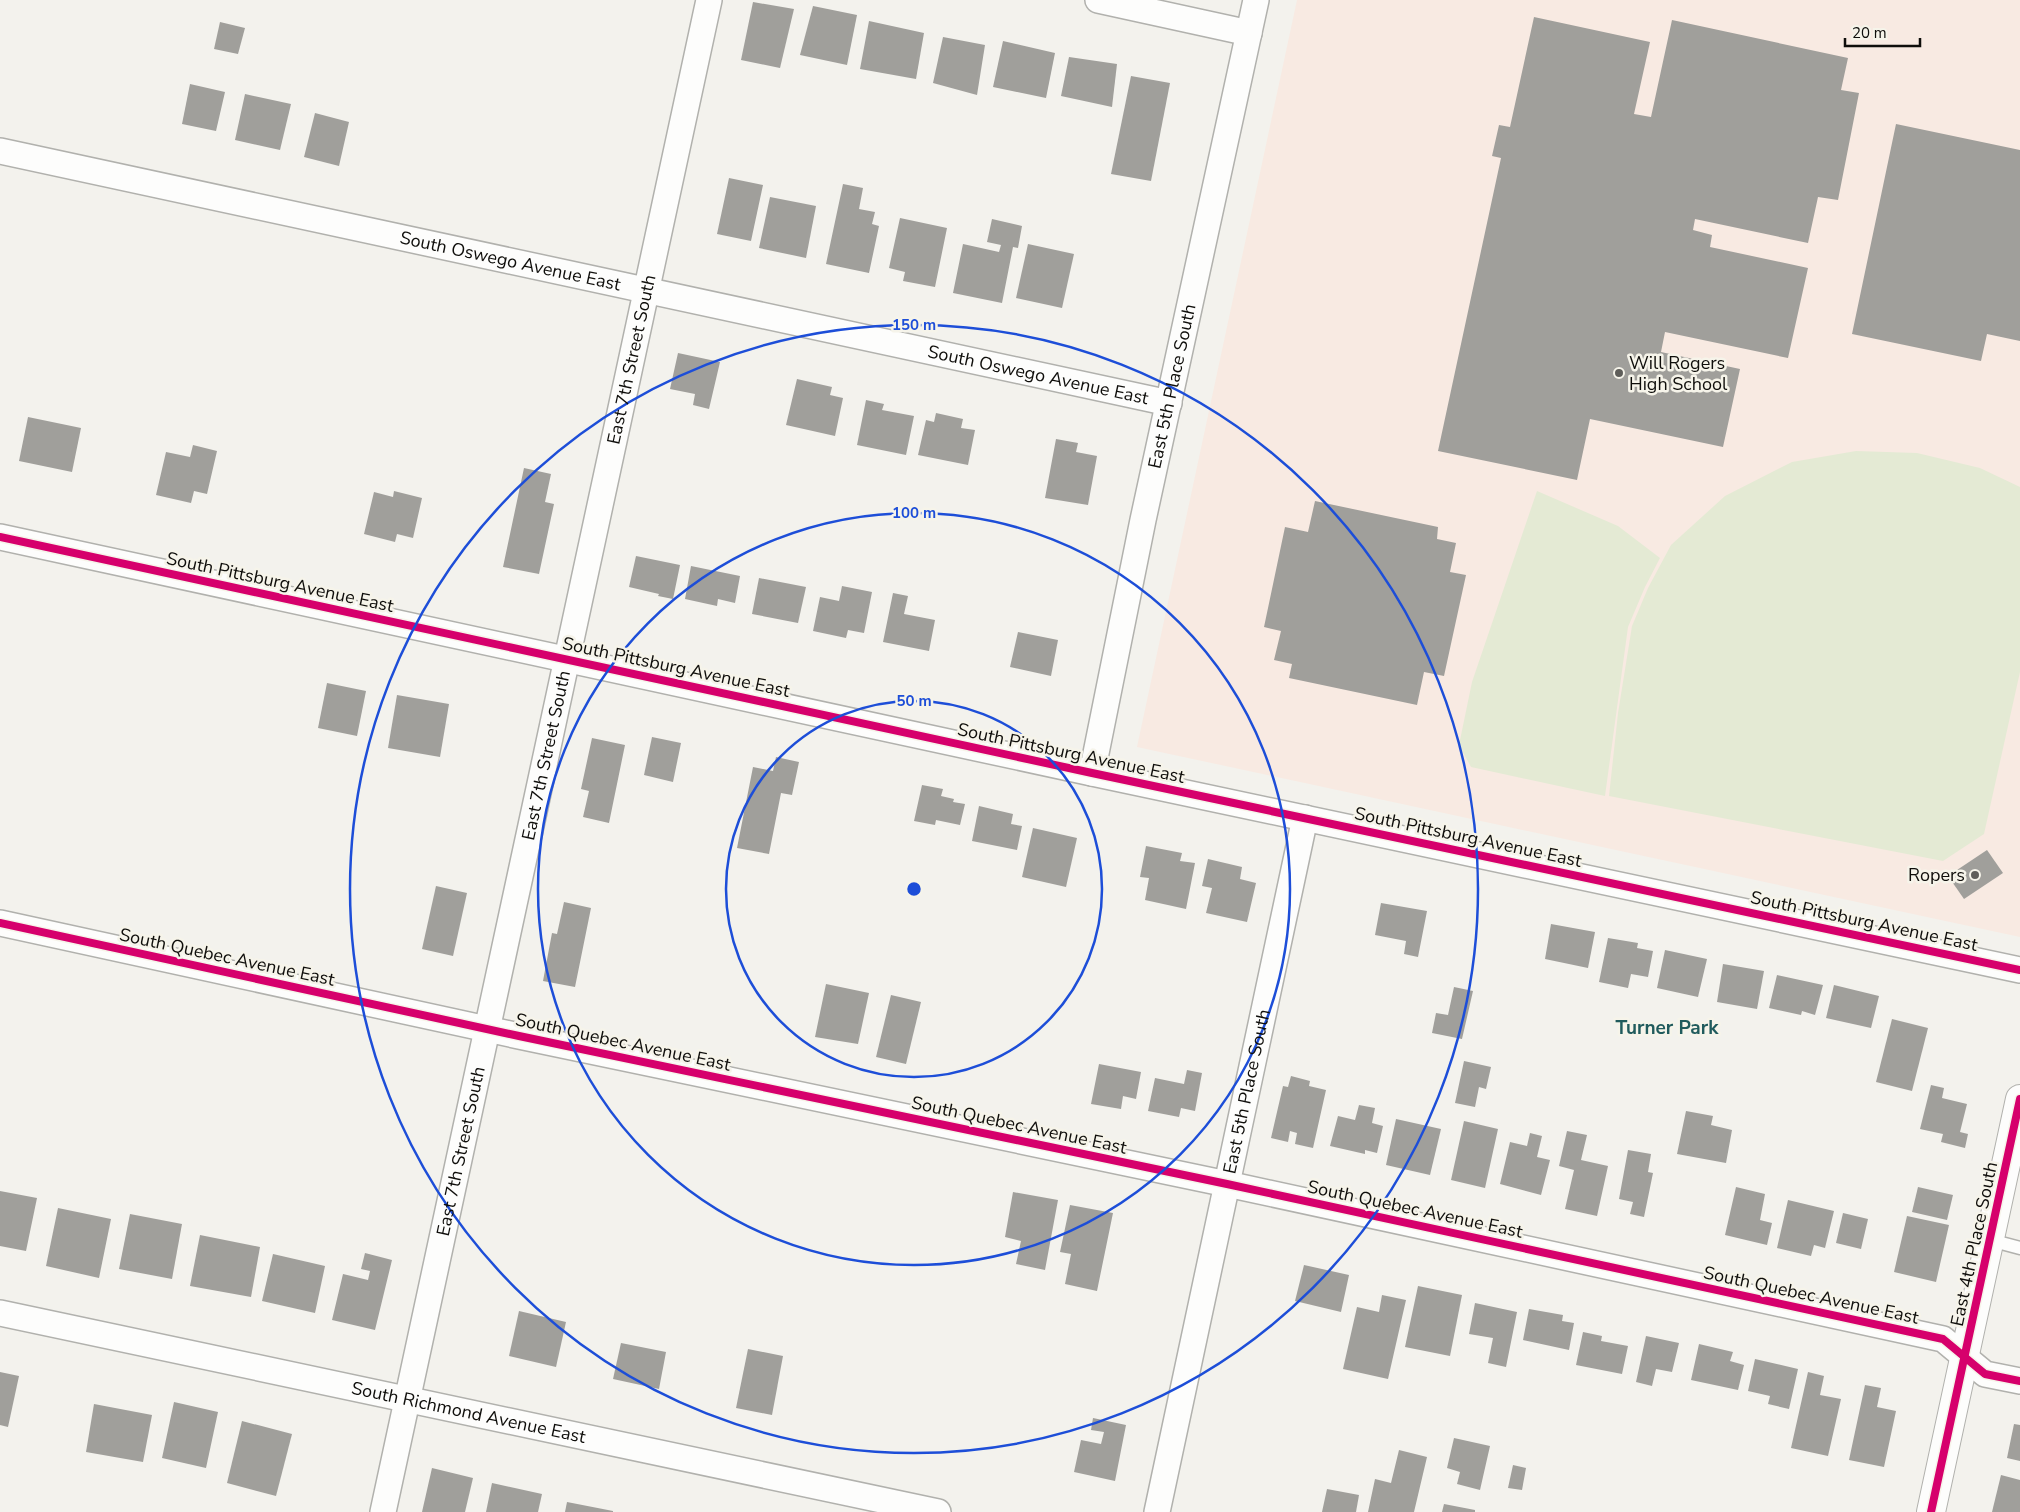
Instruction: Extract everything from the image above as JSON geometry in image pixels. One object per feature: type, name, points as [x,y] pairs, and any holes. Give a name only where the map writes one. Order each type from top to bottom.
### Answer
[{"type":"street","name":"East 7th Street South","points":[[384,1512],[709,0]]},
{"type":"street","points":[[1098,0],[1249,33]]},
{"type":"street","name":"East 5th Place South","points":[[1092,773],[1141,530],[1256,0]]},
{"type":"street","name":"South Oswego Avenue East","points":[[0,151],[1169,403]]},
{"type":"street","name":"South Pittsburg Avenue East","points":[[0,537],[1092,773],[2020,970]]},
{"type":"street","name":"East 5th Place South","points":[[1157,1512],[1305,818]]},
{"type":"street","name":"South Quebec Avenue East","points":[[0,923],[487,1029],[1227,1184],[1943,1339],[1985,1374],[2020,1381]]},
{"type":"street","name":"East 4th Place South","points":[[1931,1512],[1990,1240],[2012,1171],[2020,1099]]},
{"type":"street","name":"South Richmond Avenue East","points":[[0,1313],[938,1512]]},
{"type":"lane","points":[[1990,1240],[2020,1248]]},
{"type":"shaded area","name":"Will Rogers High School","points":[[1297,0],[2020,0],[2020,937],[1137,747]]},
{"type":"green space","points":[[1856,451],[1917,453],[1980,468],[2020,487],[2020,672],[1984,834],[1943,861],[1609,796],[1618,713],[1632,626],[1648,588],[1671,545],[1725,496],[1792,462]]},
{"type":"green space","points":[[1537,491],[1618,526],[1660,558],[1628,627],[1605,796],[1471,767],[1459,745],[1472,682]]},
{"type":"building","points":[[753,2],[794,9],[780,68],[741,60]]},
{"type":"building","points":[[813,6],[857,15],[847,65],[800,55]]},
{"type":"building","points":[[1534,17],[1650,42],[1634,114],[1651,117],[1672,20],[1848,58],[1841,90],[1859,93],[1838,200],[1818,197],[1808,243],[1695,219],[1693,230],[1712,235],[1710,247],[1808,268],[1788,358],[1665,332],[1661,352],[1740,369],[1723,447],[1590,419],[1577,480],[1438,451],[1501,158],[1492,156],[1499,125],[1510,127]]},
{"type":"building","points":[[869,21],[924,33],[916,79],[860,69]]},
{"type":"building","points":[[220,22],[245,28],[238,54],[214,49]]},
{"type":"building","points":[[943,37],[985,45],[977,95],[933,83]]},
{"type":"building","points":[[1003,41],[1055,53],[1046,98],[993,87]]},
{"type":"building","points":[[1069,57],[1117,64],[1112,107],[1061,96]]},
{"type":"building","points":[[1131,76],[1170,83],[1151,181],[1111,174]]},
{"type":"building","points":[[190,84],[225,92],[216,131],[182,124]]},
{"type":"building","points":[[245,94],[291,104],[280,150],[235,140]]},
{"type":"building","points":[[315,113],[349,122],[339,166],[304,157]]},
{"type":"building","points":[[1896,124],[2020,150],[2020,341],[1987,334],[1981,361],[1852,334]]},
{"type":"building","points":[[729,178],[763,185],[751,241],[717,234]]},
{"type":"building","points":[[843,184],[863,188],[859,209],[875,212],[872,224],[879,226],[869,273],[826,264]]},
{"type":"building","points":[[770,197],[816,206],[806,258],[759,248]]},
{"type":"building","points":[[900,218],[947,228],[935,287],[903,281],[905,272],[889,268]]},
{"type":"building","points":[[992,219],[1022,226],[1018,248],[1013,247],[1002,303],[953,293],[963,244],[999,252],[1001,245],[987,242]]},
{"type":"building","points":[[1028,244],[1074,254],[1062,308],[1016,298]]},
{"type":"building","points":[[678,353],[720,362],[709,409],[693,405],[695,394],[670,389]]},
{"type":"building","points":[[797,379],[832,387],[830,395],[843,398],[835,436],[786,425]]},
{"type":"building","points":[[866,400],[884,404],[882,410],[914,416],[906,455],[857,445]]},
{"type":"building","points":[[936,413],[963,419],[961,428],[975,430],[968,465],[918,455],[926,420],[934,422]]},
{"type":"building","points":[[28,417],[81,428],[72,472],[19,461]]},
{"type":"building","points":[[1056,439],[1078,443],[1076,452],[1097,456],[1088,505],[1045,498]]},
{"type":"building","points":[[193,445],[217,451],[207,494],[194,491],[191,503],[156,495],[166,452],[190,457]]},
{"type":"building","points":[[524,468],[551,474],[545,502],[554,504],[539,574],[503,567]]},
{"type":"building","points":[[394,491],[422,498],[413,538],[397,534],[395,542],[364,534],[374,492],[393,497]]},
{"type":"building","points":[[1315,501],[1438,527],[1437,539],[1456,543],[1450,572],[1466,575],[1444,676],[1424,672],[1417,705],[1289,678],[1292,664],[1274,660],[1281,631],[1264,627],[1285,527],[1308,532]]},
{"type":"building","points":[[636,556],[680,565],[673,599],[629,587]]},
{"type":"building","points":[[691,566],[740,576],[735,603],[718,599],[717,606],[685,599]]},
{"type":"building","points":[[759,578],[806,587],[798,623],[752,614]]},
{"type":"building","points":[[842,586],[872,592],[864,633],[848,630],[846,638],[813,631],[820,597],[839,601]]},
{"type":"building","points":[[893,593],[908,596],[904,614],[935,620],[929,651],[883,642]]},
{"type":"building","points":[[1018,632],[1058,640],[1051,676],[1010,667]]},
{"type":"building","points":[[327,683],[366,691],[357,736],[318,728]]},
{"type":"building","points":[[397,695],[449,704],[440,757],[388,748]]},
{"type":"building","points":[[652,737],[681,743],[673,782],[644,775]]},
{"type":"building","points":[[592,738],[625,745],[609,823],[583,817],[589,791],[581,789]]},
{"type":"building","points":[[776,757],[799,762],[792,795],[781,793],[769,854],[737,848],[753,767],[773,771]]},
{"type":"building","points":[[922,785],[943,789],[941,796],[954,799],[953,802],[965,804],[960,825],[936,820],[935,825],[914,821]]},
{"type":"building","points":[[979,806],[1013,814],[1011,824],[1022,826],[1017,850],[972,841]]},
{"type":"building","points":[[1033,828],[1077,838],[1066,887],[1022,877]]},
{"type":"building","points":[[1146,846],[1182,853],[1180,861],[1195,863],[1186,909],[1145,900],[1149,878],[1140,877]]},
{"type":"building","name":"Ropers","points":[[1987,850],[2003,873],[1964,899],[1948,876]]},
{"type":"building","points":[[1208,859],[1242,867],[1240,879],[1256,883],[1247,922],[1206,913],[1212,888],[1202,886]]},
{"type":"building","points":[[436,886],[467,893],[453,956],[422,949]]},
{"type":"building","points":[[564,902],[591,908],[575,987],[543,981],[552,933],[557,934]]},
{"type":"building","points":[[1381,903],[1427,911],[1418,957],[1404,954],[1406,941],[1375,935]]},
{"type":"building","points":[[1551,924],[1595,932],[1588,968],[1545,959]]},
{"type":"building","points":[[1608,938],[1638,943],[1637,948],[1653,951],[1648,977],[1631,974],[1628,988],[1599,982]]},
{"type":"building","points":[[1665,950],[1707,959],[1698,997],[1657,988]]},
{"type":"building","points":[[1723,964],[1764,971],[1757,1009],[1717,1002]]},
{"type":"building","points":[[1777,975],[1823,985],[1815,1015],[1802,1011],[1801,1015],[1769,1008]]},
{"type":"building","points":[[826,984],[869,993],[858,1044],[815,1037]]},
{"type":"building","points":[[1834,985],[1879,996],[1871,1028],[1826,1018]]},
{"type":"building","points":[[1454,987],[1473,991],[1462,1039],[1432,1033],[1436,1013],[1448,1015]]},
{"type":"building","points":[[891,995],[921,1002],[906,1064],[876,1057]]},
{"type":"building","points":[[1892,1019],[1928,1028],[1912,1091],[1876,1082]]},
{"type":"building","points":[[1464,1061],[1491,1067],[1486,1089],[1479,1087],[1475,1107],[1455,1103]]},
{"type":"building","points":[[1099,1064],[1141,1072],[1136,1099],[1123,1096],[1121,1109],[1091,1104]]},
{"type":"building","points":[[1187,1070],[1202,1073],[1195,1111],[1181,1108],[1179,1117],[1148,1111],[1155,1078],[1184,1084]]},
{"type":"building","points":[[1291,1076],[1310,1081],[1309,1086],[1326,1090],[1313,1148],[1295,1144],[1297,1133],[1290,1131],[1288,1142],[1271,1138],[1283,1086],[1288,1087]]},
{"type":"building","points":[[1931,1085],[1944,1088],[1942,1098],[1967,1104],[1960,1132],[1968,1134],[1965,1148],[1941,1142],[1943,1134],[1920,1129]]},
{"type":"building","points":[[1359,1105],[1375,1108],[1372,1123],[1383,1126],[1377,1153],[1365,1150],[1365,1154],[1330,1146],[1338,1116],[1355,1120]]},
{"type":"building","points":[[1686,1111],[1713,1116],[1711,1125],[1732,1130],[1726,1163],[1677,1154]]},
{"type":"building","points":[[1396,1119],[1441,1129],[1430,1175],[1386,1165]]},
{"type":"building","points":[[1464,1121],[1498,1129],[1485,1188],[1451,1180]]},
{"type":"building","points":[[1567,1131],[1587,1135],[1581,1160],[1608,1166],[1597,1216],[1565,1209],[1574,1170],[1559,1166]]},
{"type":"building","points":[[1530,1133],[1542,1136],[1537,1157],[1550,1160],[1541,1195],[1500,1184],[1510,1142],[1527,1146]]},
{"type":"building","points":[[1628,1150],[1651,1154],[1648,1172],[1653,1173],[1644,1217],[1630,1214],[1633,1202],[1619,1199]]},
{"type":"building","points":[[1736,1187],[1765,1194],[1760,1220],[1772,1223],[1767,1245],[1725,1235]]},
{"type":"building","points":[[1918,1187],[1953,1195],[1947,1220],[1912,1212]]},
{"type":"building","points":[[0,1191],[37,1198],[26,1251],[0,1246]]},
{"type":"building","points":[[1013,1192],[1058,1200],[1045,1270],[1016,1264],[1021,1241],[1005,1237]]},
{"type":"building","points":[[1788,1200],[1834,1211],[1825,1248],[1814,1245],[1811,1256],[1777,1248]]},
{"type":"building","points":[[1070,1205],[1113,1213],[1097,1291],[1065,1284],[1071,1254],[1060,1252]]},
{"type":"building","points":[[58,1208],[111,1219],[99,1278],[46,1266]]},
{"type":"building","points":[[1843,1213],[1868,1219],[1861,1249],[1836,1243]]},
{"type":"building","points":[[130,1214],[182,1224],[172,1279],[119,1269]]},
{"type":"building","points":[[1907,1216],[1949,1225],[1936,1282],[1894,1272]]},
{"type":"building","points":[[200,1235],[260,1247],[251,1297],[190,1286]]},
{"type":"building","points":[[365,1253],[392,1260],[375,1330],[332,1320],[343,1274],[368,1280],[370,1271],[361,1269]]},
{"type":"building","points":[[273,1254],[325,1266],[315,1313],[262,1301]]},
{"type":"building","points":[[1304,1265],[1349,1275],[1341,1312],[1295,1301]]},
{"type":"building","points":[[1418,1286],[1462,1295],[1450,1356],[1405,1347]]},
{"type":"building","points":[[1382,1295],[1406,1300],[1388,1379],[1343,1369],[1357,1307],[1379,1312]]},
{"type":"building","points":[[1475,1303],[1517,1312],[1506,1367],[1488,1363],[1493,1338],[1469,1334]]},
{"type":"building","points":[[1529,1309],[1563,1315],[1562,1321],[1574,1323],[1569,1350],[1523,1340]]},
{"type":"building","points":[[519,1311],[566,1322],[556,1367],[509,1356]]},
{"type":"building","points":[[1583,1332],[1602,1336],[1601,1341],[1628,1346],[1622,1374],[1576,1365]]},
{"type":"building","points":[[1646,1336],[1679,1343],[1672,1372],[1656,1369],[1652,1386],[1636,1382]]},
{"type":"building","points":[[621,1343],[666,1352],[659,1389],[613,1379]]},
{"type":"building","points":[[1699,1344],[1733,1352],[1730,1361],[1744,1365],[1738,1390],[1691,1380]]},
{"type":"building","points":[[748,1349],[783,1356],[772,1415],[736,1408]]},
{"type":"building","points":[[1755,1359],[1798,1369],[1789,1409],[1768,1404],[1770,1396],[1748,1391]]},
{"type":"building","points":[[0,1372],[19,1376],[8,1427],[0,1425]]},
{"type":"building","points":[[1808,1372],[1824,1376],[1820,1395],[1841,1399],[1828,1456],[1791,1448]]},
{"type":"building","points":[[1865,1385],[1881,1388],[1877,1407],[1896,1411],[1884,1467],[1849,1460]]},
{"type":"building","points":[[174,1402],[218,1412],[206,1468],[162,1458]]},
{"type":"building","points":[[94,1404],[152,1415],[143,1462],[86,1452]]},
{"type":"building","points":[[1093,1418],[1126,1425],[1115,1481],[1074,1472],[1081,1440],[1101,1444],[1104,1432],[1091,1430]]},
{"type":"building","points":[[242,1421],[292,1434],[276,1496],[227,1483]]},
{"type":"building","points":[[2014,1424],[2020,1425],[2020,1461],[2007,1458]]},
{"type":"building","points":[[1454,1438],[1490,1446],[1480,1490],[1457,1484],[1460,1472],[1447,1468]]},
{"type":"building","points":[[1399,1450],[1427,1457],[1414,1512],[1368,1512],[1375,1479],[1391,1483]]},
{"type":"building","points":[[1513,1465],[1526,1468],[1522,1490],[1508,1488]]},
{"type":"building","points":[[432,1468],[473,1478],[465,1512],[422,1512]]},
{"type":"building","points":[[2001,1475],[2020,1480],[2020,1512],[1992,1512]]},
{"type":"building","points":[[492,1483],[542,1494],[538,1512],[486,1512]]},
{"type":"building","points":[[1327,1489],[1359,1495],[1356,1512],[1322,1512]]},
{"type":"building","points":[[567,1502],[613,1511],[613,1512],[565,1512]]},
{"type":"building","points":[[1444,1504],[1475,1510],[1475,1512],[1442,1512]]},
{"type":"cycle path","points":[[0,537],[1092,773],[2020,970]]},
{"type":"cycle path","points":[[0,923],[519,1036],[1227,1184],[1943,1339],[1985,1374],[2020,1381]]},
{"type":"cycle path","points":[[1931,1512],[2020,1099]]},
{"type":"place","name":"Will Rogers High School","points":[[1619,373]]},
{"type":"place","name":"Ropers","points":[[1975,875]]},
{"type":"district","name":"Turner Park","points":[[1667,1028]]}]
